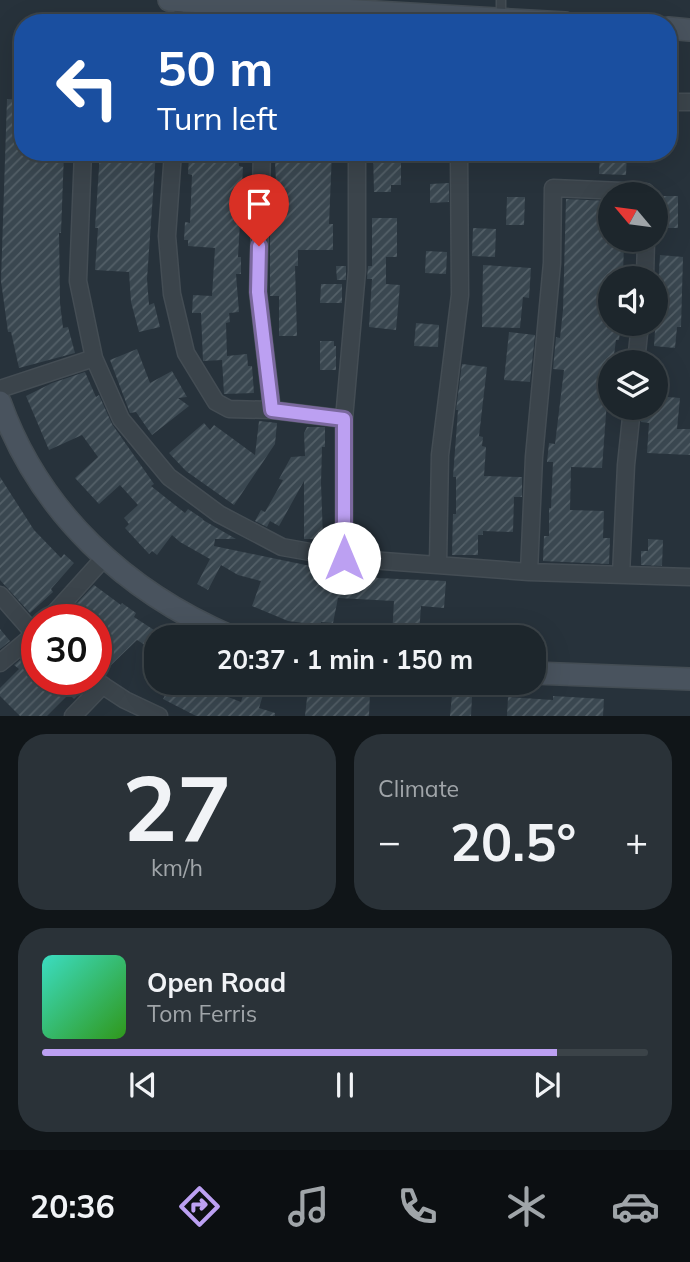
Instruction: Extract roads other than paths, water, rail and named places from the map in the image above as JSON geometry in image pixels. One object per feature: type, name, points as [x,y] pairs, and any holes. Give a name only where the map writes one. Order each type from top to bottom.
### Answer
[{"type":"street","points":[[169,0],[290,14]]},
{"type":"street","points":[[321,14],[501,10],[521,14]]},
{"type":"street","points":[[83,161],[78,281],[94,358],[121,419],[169,477],[219,514],[282,547],[344,558],[529,572],[690,577]]},
{"type":"street","points":[[172,161],[167,236],[172,294],[186,353],[216,402],[229,409],[272,410],[344,419]]},
{"type":"street","points":[[262,161],[258,292],[272,410]]},
{"type":"street","points":[[344,558],[344,419],[357,271],[357,161]]},
{"type":"street","points":[[438,565],[440,455],[460,295],[459,161]]},
{"type":"street","points":[[529,572],[534,457],[552,263],[553,188],[598,190]]},
{"type":"street","points":[[0,389],[94,358]]},
{"type":"street","points":[[0,402],[12,435],[33,472],[104,558],[145,591],[204,625]]},
{"type":"street","points":[[621,575],[631,420]]},
{"type":"street","points":[[62,604],[104,558]]},
{"type":"street","points":[[0,595],[21,618]]},
{"type":"street","points":[[0,663],[21,647]]},
{"type":"street","points":[[546,673],[690,679]]},
{"type":"street","points":[[112,691],[159,716]]},
{"type":"street","points":[[73,716],[88,695]]}]
